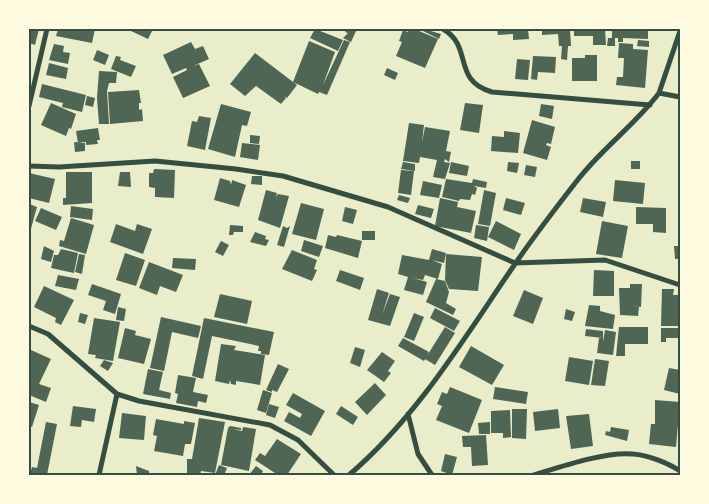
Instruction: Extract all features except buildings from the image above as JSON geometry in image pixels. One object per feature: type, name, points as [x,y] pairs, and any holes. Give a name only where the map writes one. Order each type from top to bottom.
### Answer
[{"type":"street","points":[[29,106],[47,29]]},
{"type":"street","points":[[443,29],[459,43],[468,77],[478,88],[492,92],[650,105]]},
{"type":"street","points":[[349,475],[369,458],[408,414],[459,348],[515,263],[577,180],[610,142],[650,105],[659,94],[680,31]]},
{"type":"street","points":[[659,94],[680,97]]},
{"type":"street","points":[[29,166],[58,167],[155,161],[283,176],[388,207],[515,263],[604,260],[680,285]]},
{"type":"street","points":[[29,326],[48,334],[116,394],[138,401],[270,425],[298,440],[334,475]]},
{"type":"street","points":[[99,475],[116,394]]},
{"type":"street","points":[[408,414],[418,454],[432,475]]},
{"type":"street","points":[[534,475],[573,462],[633,454],[670,465],[680,471]]}]
